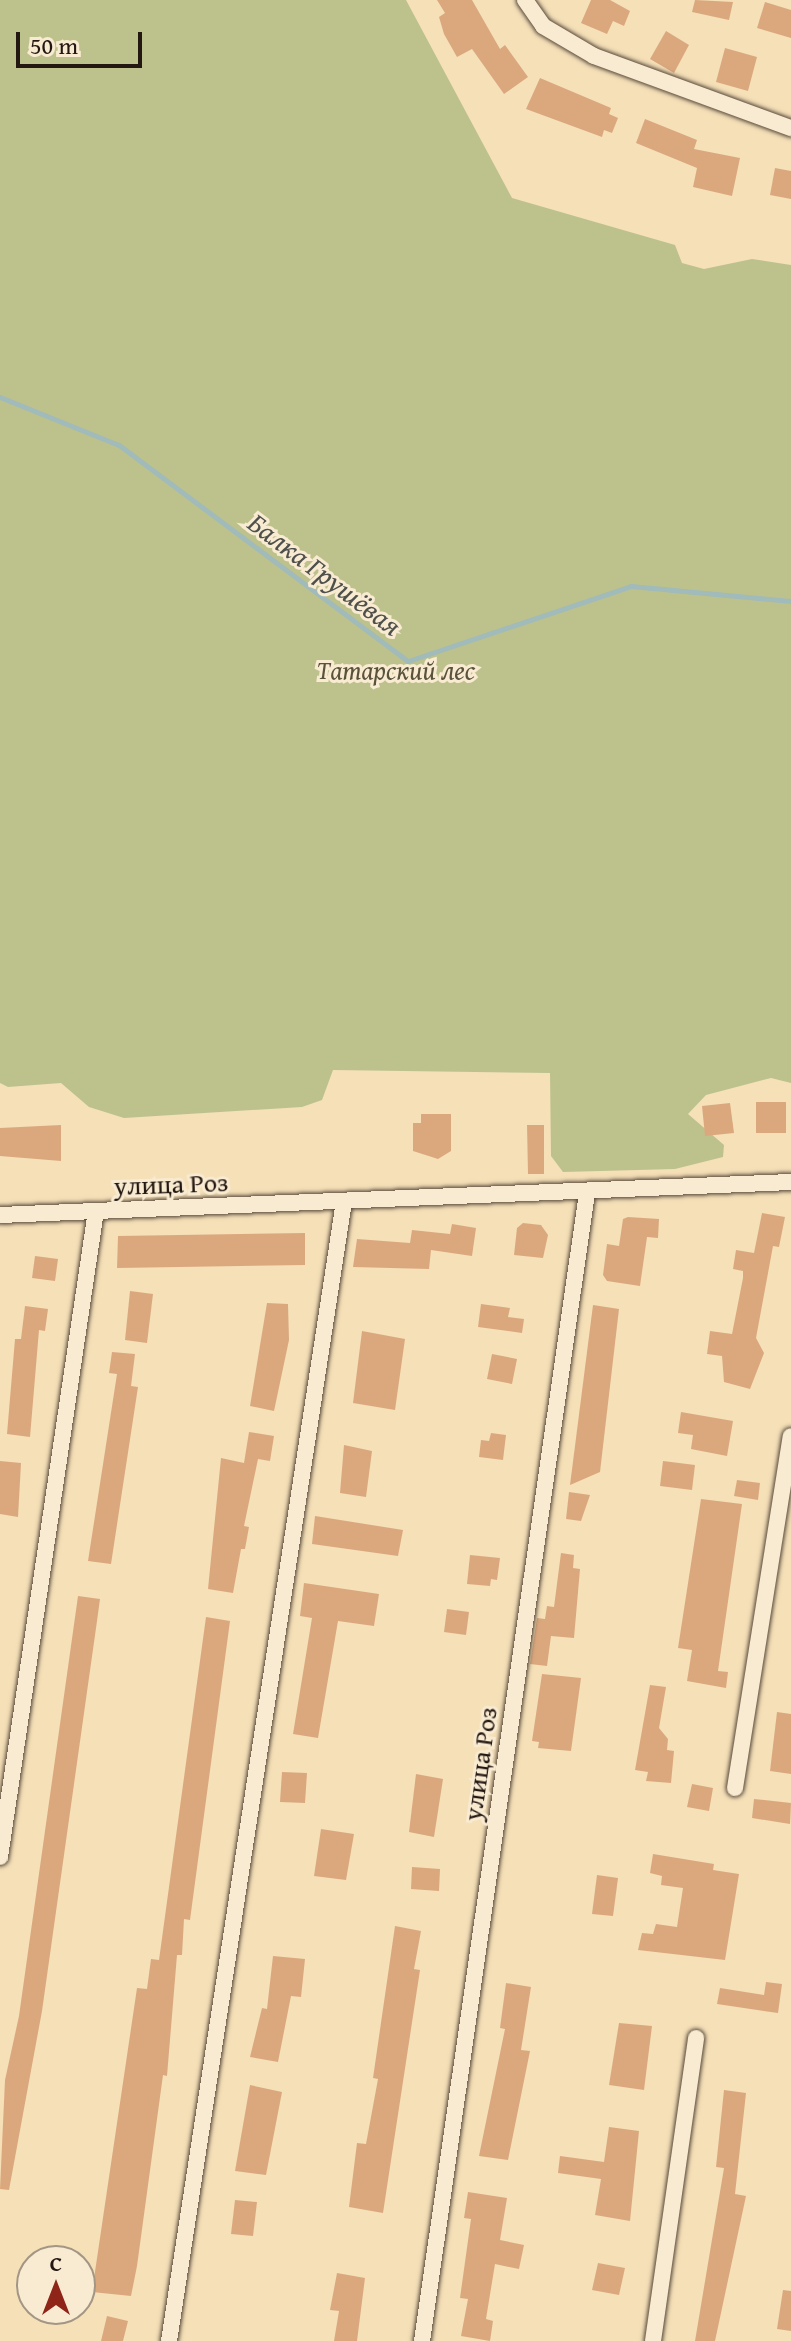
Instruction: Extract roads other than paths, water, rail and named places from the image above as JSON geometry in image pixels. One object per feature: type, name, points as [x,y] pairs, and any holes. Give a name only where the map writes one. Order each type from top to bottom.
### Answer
[{"type":"street","points":[[525,0],[543,26],[594,56],[791,128]]},
{"type":"street","name":"улица Роз","points":[[0,1215],[587,1193],[791,1182]]},
{"type":"street","name":"улица Роз","points":[[422,2341],[587,1193]]},
{"type":"street","points":[[169,2341],[344,1202]]},
{"type":"street","name":"улица Роз","points":[[0,1857],[96,1211]]},
{"type":"street","points":[[735,1788],[791,1436]]},
{"type":"street","points":[[653,2341],[696,2038]]},
{"type":"waterway","name":"Балка Грушёвая","points":[[0,397],[119,445],[408,661],[631,586],[791,601]]},
{"type":"park label","name":"Татарский лес","points":[[396,670]]}]
